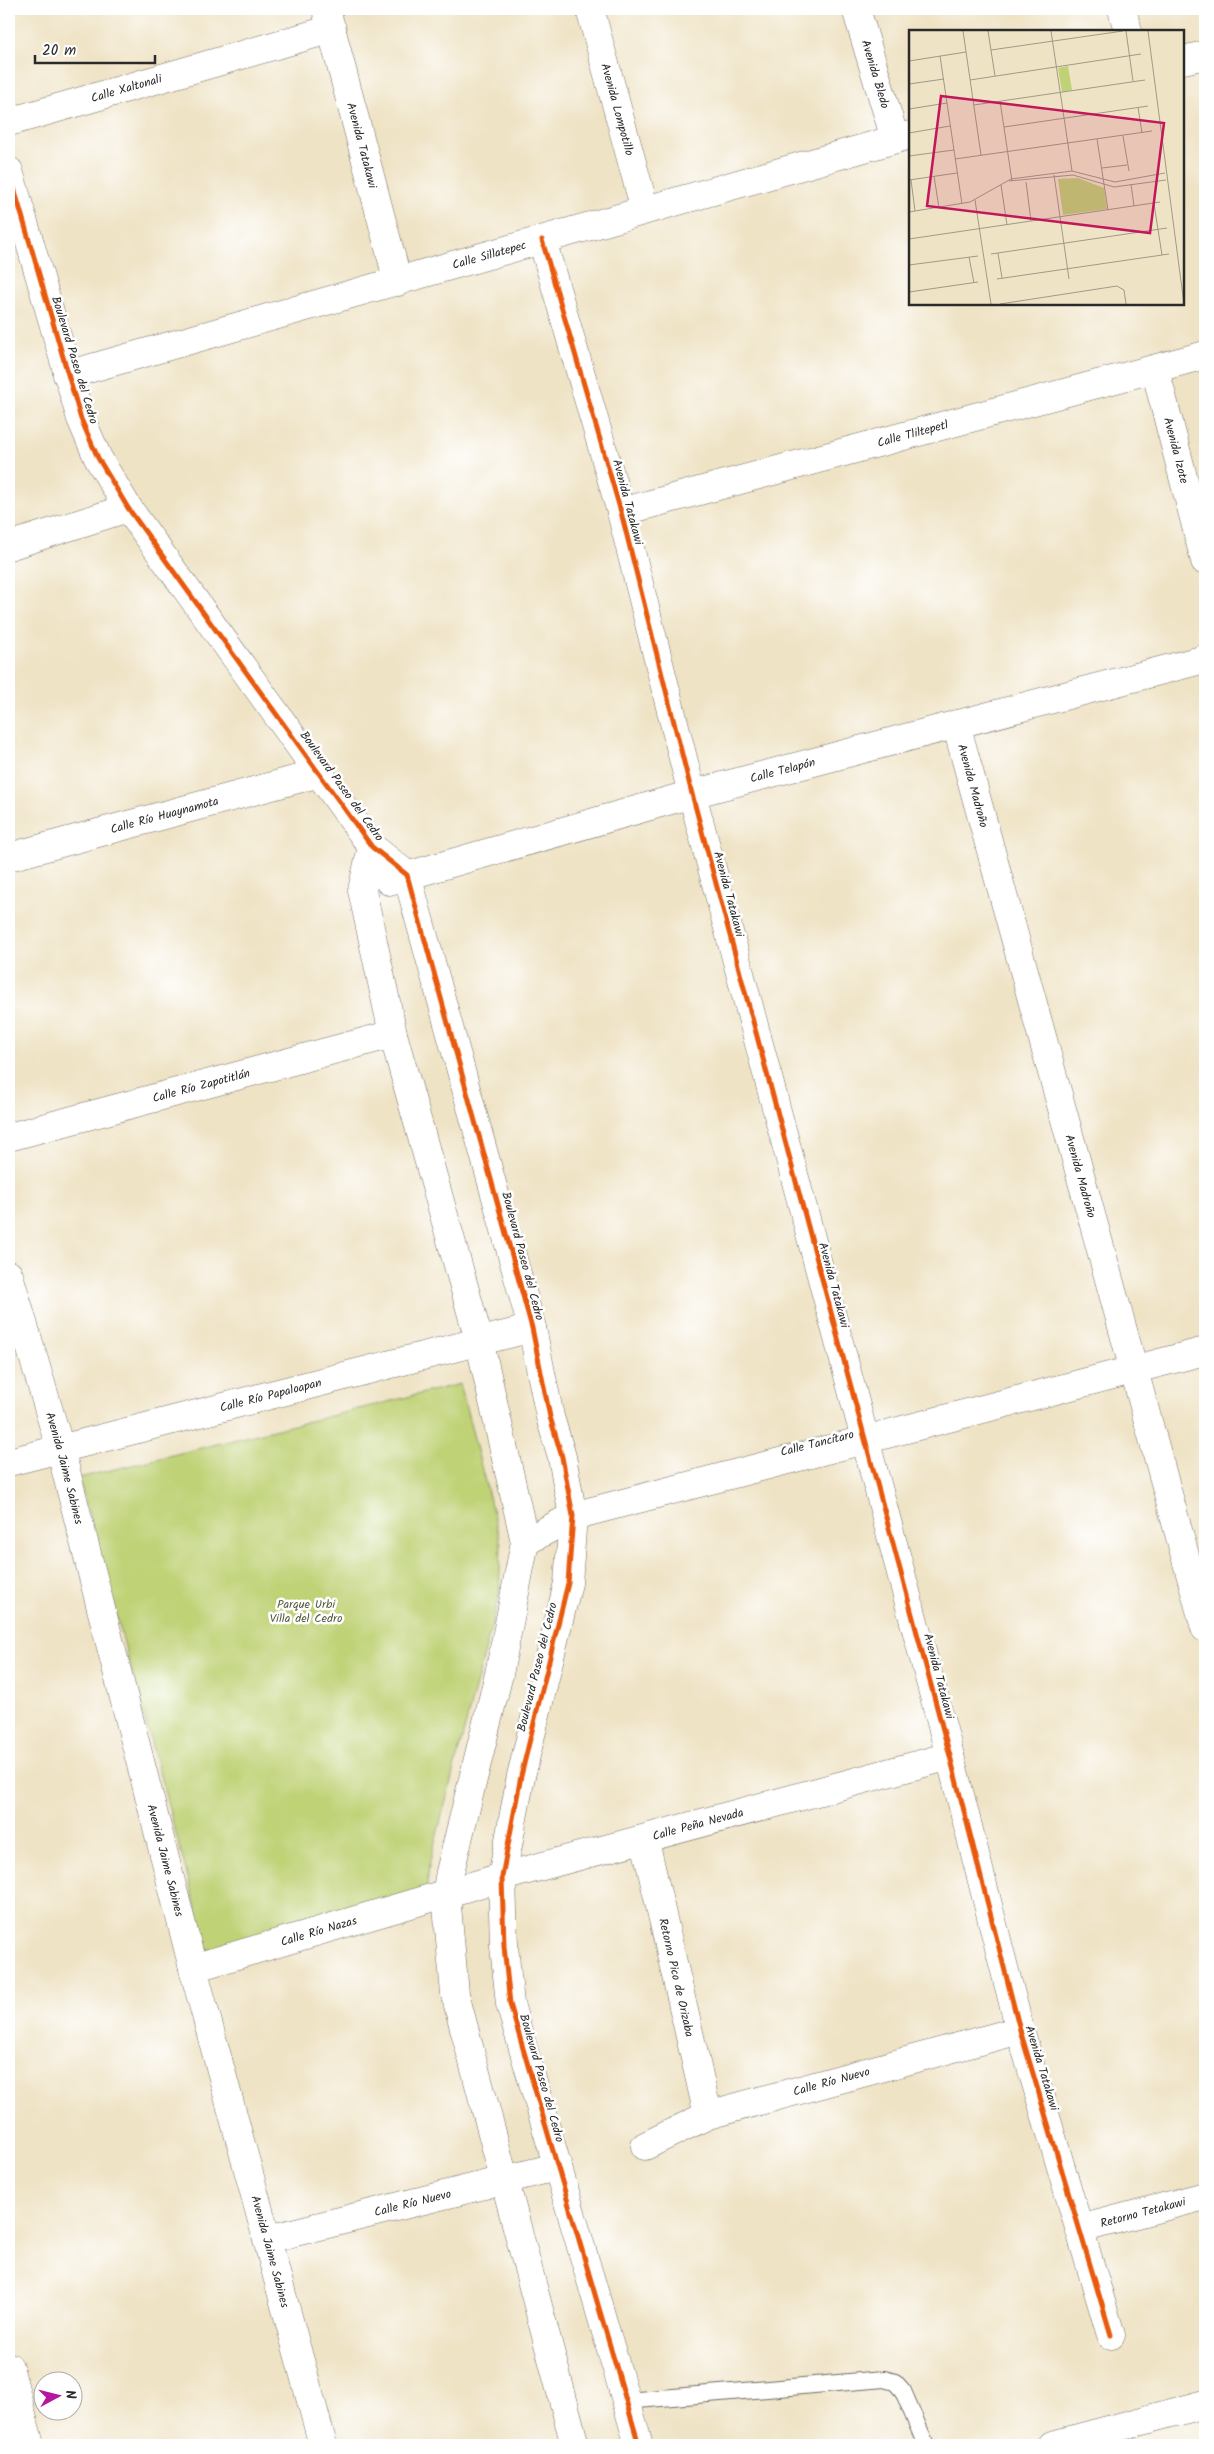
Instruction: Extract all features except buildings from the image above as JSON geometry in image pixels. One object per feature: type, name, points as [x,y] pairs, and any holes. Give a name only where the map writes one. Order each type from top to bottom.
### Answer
[{"type":"street","name":"Avenida Lompotillo","points":[[590,9],[645,210]]},
{"type":"street","name":"Avenida Bledo","points":[[856,9],[902,137]]},
{"type":"street","points":[[1122,9],[1128,30]]},
{"type":"street","name":"Calle Xaltonali","points":[[9,122],[329,19]]},
{"type":"street","name":"Avenida Tatakawi","points":[[329,19],[398,282]]},
{"type":"street","points":[[1184,60],[1205,55]]},
{"type":"street","name":"Calle Sillatepec","points":[[67,376],[902,137]]},
{"type":"street","name":"Boulevard Paseo del Cedro","points":[[9,171],[67,376],[81,419],[95,450],[128,508],[372,847],[407,875],[532,1328],[550,1417],[562,1457],[572,1516],[568,1583],[520,1776],[502,1878],[504,1946],[510,2004],[556,2167],[639,2445]]},
{"type":"street","name":"Avenida Tatakawi","points":[[542,240],[621,512],[692,794],[950,1756],[1020,2030],[1111,2335]]},
{"type":"street","name":"Calle Tliltepetl","points":[[621,512],[1205,355]]},
{"type":"street","name":"Avenida Izote","points":[[1155,368],[1205,561]]},
{"type":"street","points":[[9,546],[128,508]]},
{"type":"street","name":"Calle Telapón","points":[[362,890],[407,875],[692,794],[1205,659]]},
{"type":"street","name":"Avenida Madroño","points":[[956,724],[1205,1628]]},
{"type":"street","name":"Calle Río Huaynamota","points":[[9,858],[320,773]]},
{"type":"street","name":"Boulevard Paseo del Cedro","points":[[372,847],[362,890],[393,1034],[479,1340],[525,1542],[499,1674],[446,1895],[455,1994],[575,2445]]},
{"type":"street","name":"Calle Río Zapotitlán","points":[[9,1136],[393,1034]]},
{"type":"street","name":"Avenida Jaime Sabines","points":[[9,1275],[60,1448],[193,1968],[323,2445]]},
{"type":"street","name":"Calle Río Papaloapan","points":[[9,1462],[479,1340],[532,1328]]},
{"type":"street","name":"Calle Tancítaro","points":[[525,1542],[572,1516],[865,1441],[1205,1350]]},
{"type":"street","name":"Calle Peña Nevada","points":[[446,1895],[950,1756]]},
{"type":"street","name":"Retorno Pico de Orizaba","points":[[644,1840],[708,2115]]},
{"type":"street","name":"Calle Río Nazas","points":[[193,1968],[446,1895]]},
{"type":"street","name":"Calle Río Nuevo","points":[[645,2146],[708,2115],[1020,2030]]},
{"type":"street","name":"Calle Río Nuevo","points":[[268,2239],[556,2167]]},
{"type":"street","name":"Retorno Tetakawi","points":[[1080,2230],[1205,2196]]},
{"type":"street","points":[[9,2367],[30,2445]]},
{"type":"street","points":[[1052,2445],[1205,2404]]},
{"type":"lane","points":[[626,2401],[884,2378],[895,2382],[904,2391],[926,2445]]},
{"type":"green space","name":"Parque Urbi Villa del Cedro","points":[[460,1384],[501,1544],[499,1597],[429,1865],[426,1896],[224,1959],[207,1948],[79,1478]]},
{"type":"cycle path","points":[[9,171],[81,419],[98,458],[128,508],[372,847],[407,875],[532,1328],[550,1417],[562,1457],[573,1516],[568,1583],[521,1776],[502,1877],[504,1946],[510,2004],[639,2445]]},
{"type":"cycle path","points":[[542,240],[621,512],[692,794],[950,1756],[1020,2030],[1111,2335]]}]
